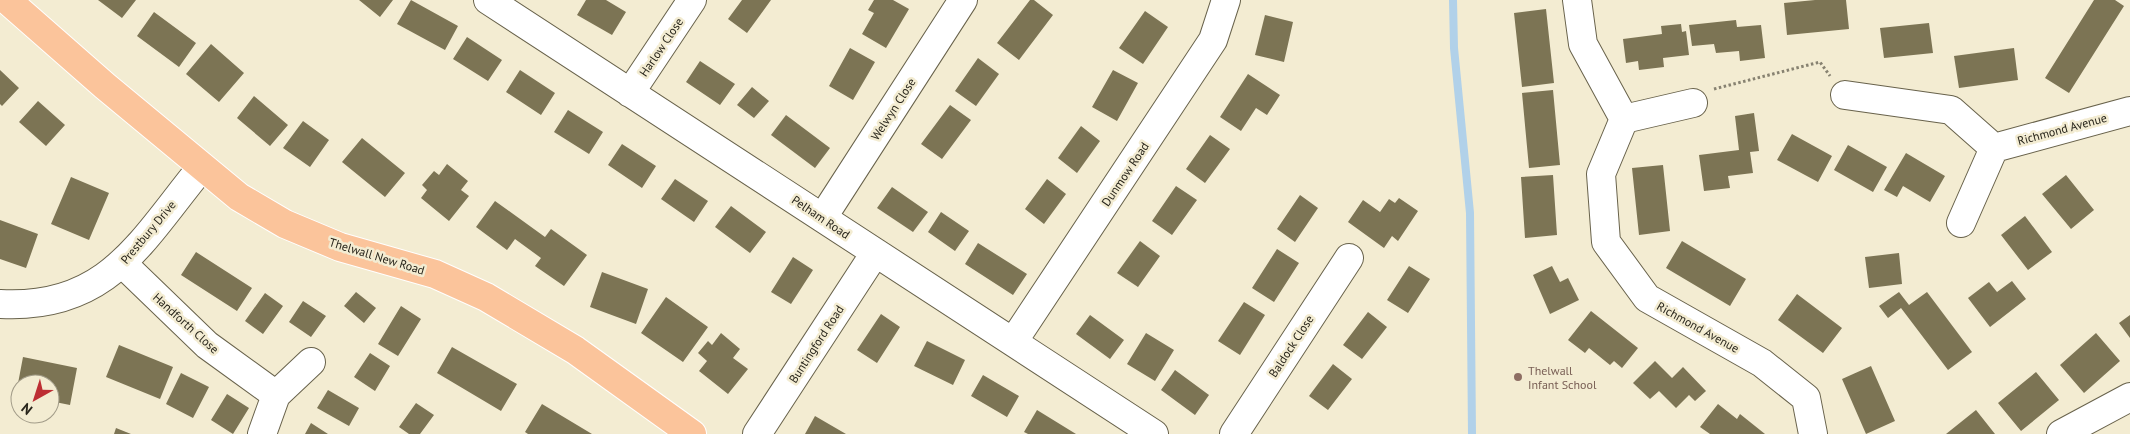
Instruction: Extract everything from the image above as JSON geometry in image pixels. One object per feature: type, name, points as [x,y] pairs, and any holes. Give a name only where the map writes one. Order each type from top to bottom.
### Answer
[{"type":"main road","name":"Thelwall New Road","points":[[7,0],[201,168],[239,197],[285,224],[340,247],[435,274],[486,297],[575,350],[692,434]]},
{"type":"street","name":"Pelham Road","points":[[488,0],[1154,434]]},
{"type":"street","name":"Harlow Close","points":[[630,93],[692,0]]},
{"type":"street","name":"Welwyn Close","points":[[823,217],[963,0]]},
{"type":"street","name":"Dunmow Road","points":[[1013,342],[1213,40],[1226,0]]},
{"type":"street","points":[[1577,0],[1583,44],[1624,119],[1692,103]]},
{"type":"street","points":[[1845,95],[1951,110],[1994,148],[1961,223]]},
{"type":"street","name":"Richmond Avenue","points":[[1994,148],[2130,111]]},
{"type":"street","name":"Richmond Avenue","points":[[1624,119],[1601,174],[1606,242],[1647,298],[1762,363],[1806,398],[1813,434]]},
{"type":"street","name":"Prestbury Drive","points":[[0,304],[55,300],[81,291],[106,278],[123,264],[201,168]]},
{"type":"street","name":"Buntingford Road","points":[[757,434],[874,253]]},
{"type":"street","name":"Baldock Close","points":[[1234,434],[1349,258]]},
{"type":"street","name":"Handforth Close","points":[[123,264],[207,345],[276,394]]},
{"type":"street","points":[[262,434],[276,394],[312,362]]},
{"type":"street","points":[[2061,434],[2130,397]]},
{"type":"path","points":[[1692,103],[1713,89],[1820,62],[1845,95]]},
{"type":"building","points":[[98,0],[136,0],[122,18]]},
{"type":"building","points":[[359,0],[393,0],[380,17]]},
{"type":"building","points":[[411,0],[458,26],[445,50],[397,24]]},
{"type":"building","points":[[586,0],[606,0],[626,12],[612,35],[577,15]]},
{"type":"building","points":[[742,0],[771,0],[747,33],[728,19]]},
{"type":"building","points":[[874,0],[893,0],[909,9],[886,48],[862,34],[874,13],[868,10]]},
{"type":"building","points":[[1030,0],[1034,0],[1053,15],[1019,60],[997,43]]},
{"type":"building","points":[[1846,0],[1849,29],[1787,35],[1784,3]]},
{"type":"building","points":[[2094,0],[2115,0],[2124,6],[2069,93],[2045,78]]},
{"type":"building","points":[[1546,9],[1554,83],[1522,87],[1514,13]]},
{"type":"building","points":[[1145,11],[1168,27],[1143,64],[1119,48]]},
{"type":"building","points":[[154,12],[196,43],[179,67],[137,36]]},
{"type":"building","points":[[1265,15],[1293,22],[1284,62],[1255,55]]},
{"type":"building","points":[[1736,20],[1737,27],[1761,25],[1765,58],[1740,61],[1739,51],[1716,53],[1714,44],[1692,46],[1689,25]]},
{"type":"building","points":[[1929,23],[1933,53],[1884,58],[1880,28]]},
{"type":"building","points":[[1681,24],[1682,32],[1686,31],[1689,55],[1663,58],[1664,67],[1639,70],[1638,61],[1626,63],[1623,39],[1662,34],[1661,26]]},
{"type":"building","points":[[467,37],[502,60],[488,81],[453,59]]},
{"type":"building","points":[[211,44],[244,73],[219,102],[186,74]]},
{"type":"building","points":[[850,48],[875,62],[853,100],[829,86]]},
{"type":"building","points":[[2014,48],[2018,80],[1959,88],[1954,56]]},
{"type":"building","points":[[978,58],[999,74],[976,106],[955,91]]},
{"type":"building","points":[[700,61],[735,84],[720,105],[686,82]]},
{"type":"building","points":[[0,70],[19,88],[2,106],[0,104]]},
{"type":"building","points":[[520,70],[555,93],[541,115],[506,92]]},
{"type":"building","points":[[1113,70],[1138,83],[1117,121],[1092,107]]},
{"type":"building","points":[[1248,74],[1280,95],[1267,115],[1256,108],[1241,131],[1220,117]]},
{"type":"building","points":[[752,87],[769,101],[754,118],[737,105]]},
{"type":"building","points":[[1553,90],[1560,165],[1529,168],[1522,93]]},
{"type":"building","points":[[254,96],[288,125],[270,146],[237,118]]},
{"type":"building","points":[[38,101],[65,125],[46,146],[19,122]]},
{"type":"building","points":[[950,105],[971,120],[942,159],[921,144]]},
{"type":"building","points":[[568,110],[603,132],[589,154],[554,132]]},
{"type":"building","points":[[1754,113],[1759,151],[1750,152],[1753,173],[1728,176],[1730,188],[1704,191],[1699,155],[1739,150],[1735,116]]},
{"type":"building","points":[[786,115],[830,148],[815,168],[771,135]]},
{"type":"building","points":[[303,121],[329,140],[310,167],[283,148]]},
{"type":"building","points":[[1081,126],[1100,141],[1077,173],[1058,158]]},
{"type":"building","points":[[1792,134],[1832,156],[1818,182],[1777,160]]},
{"type":"building","points":[[1210,135],[1230,149],[1205,183],[1186,169]]},
{"type":"building","points":[[362,138],[405,173],[385,197],[342,162]]},
{"type":"building","points":[[622,144],[656,166],[642,188],[608,165]]},
{"type":"building","points":[[1848,145],[1887,167],[1873,192],[1834,170]]},
{"type":"building","points":[[1906,153],[1945,176],[1930,202],[1903,186],[1897,197],[1884,190]]},
{"type":"building","points":[[447,164],[468,181],[461,190],[469,196],[449,221],[421,198],[427,190],[422,185],[434,171],[439,175]]},
{"type":"building","points":[[1663,165],[1670,231],[1639,235],[1632,168]]},
{"type":"building","points":[[1553,175],[1557,235],[1525,238],[1521,177]]},
{"type":"building","points":[[2066,175],[2094,210],[2071,229],[2042,194]]},
{"type":"building","points":[[71,177],[109,193],[89,240],[51,224]]},
{"type":"building","points":[[675,179],[708,201],[694,222],[661,199]]},
{"type":"building","points":[[1047,179],[1066,194],[1044,224],[1025,209]]},
{"type":"building","points":[[1176,186],[1197,200],[1172,235],[1152,221]]},
{"type":"building","points":[[892,187],[928,212],[913,232],[877,208]]},
{"type":"building","points":[[1300,195],[1318,208],[1295,242],[1277,229]]},
{"type":"building","points":[[1399,198],[1418,211],[1398,241],[1392,236],[1384,248],[1348,222],[1363,200],[1380,212],[1389,199],[1395,203]]},
{"type":"building","points":[[495,201],[545,237],[551,229],[587,255],[564,286],[535,266],[541,258],[515,239],[507,250],[476,227]]},
{"type":"building","points":[[731,206],[766,232],[750,253],[715,227]]},
{"type":"building","points":[[941,212],[969,231],[955,251],[928,232]]},
{"type":"building","points":[[2025,216],[2052,252],[2028,270],[2001,235]]},
{"type":"building","points":[[0,220],[38,234],[26,268],[0,259]]},
{"type":"building","points":[[1140,241],[1160,256],[1138,287],[1117,273]]},
{"type":"building","points":[[1682,241],[1746,279],[1730,306],[1666,268]]},
{"type":"building","points":[[978,243],[1027,274],[1013,295],[965,264]]},
{"type":"building","points":[[1277,249],[1299,263],[1274,302],[1252,288]]},
{"type":"building","points":[[196,252],[252,288],[237,311],[181,275]]},
{"type":"building","points":[[1899,253],[1902,284],[1869,288],[1865,257]]},
{"type":"building","points":[[793,257],[813,270],[791,304],[771,292]]},
{"type":"building","points":[[1409,266],[1430,279],[1408,313],[1387,300]]},
{"type":"building","points":[[1552,266],[1560,282],[1568,278],[1579,300],[1550,314],[1533,275]]},
{"type":"building","points":[[602,272],[648,289],[636,324],[590,307]]},
{"type":"building","points":[[2012,281],[2026,299],[1990,327],[1968,298],[1989,282],[1997,292]]},
{"type":"building","points":[[356,292],[376,308],[364,323],[344,306]]},
{"type":"building","points":[[1899,292],[1909,305],[1927,292],[1972,352],[1948,370],[1901,308],[1888,318],[1879,306]]},
{"type":"building","points":[[265,293],[283,306],[263,334],[245,321]]},
{"type":"building","points":[[1797,294],[1842,328],[1823,353],[1778,320]]},
{"type":"building","points":[[666,297],[708,327],[683,362],[641,333]]},
{"type":"building","points":[[303,301],[326,316],[311,337],[289,322]]},
{"type":"building","points":[[1244,302],[1265,315],[1240,355],[1218,341]]},
{"type":"building","points":[[401,306],[421,319],[398,356],[378,344]]},
{"type":"building","points":[[1591,311],[1638,348],[1622,368],[1614,361],[1610,365],[1589,348],[1585,353],[1568,340]]},
{"type":"building","points":[[1368,312],[1387,327],[1362,359],[1343,345]]},
{"type":"building","points":[[881,314],[900,327],[877,363],[857,350]]},
{"type":"building","points":[[1090,315],[1124,340],[1110,359],[1076,334]]},
{"type":"building","points":[[2130,315],[2130,338],[2119,323]]},
{"type":"building","points":[[721,333],[740,349],[733,358],[748,369],[728,394],[699,371],[707,361],[698,353],[708,341],[712,345]]},
{"type":"building","points":[[1146,333],[1174,350],[1155,381],[1127,364]]},
{"type":"building","points":[[2096,333],[2120,361],[2084,393],[2060,365]]},
{"type":"building","points":[[927,341],[965,360],[953,385],[914,366]]},
{"type":"building","points":[[119,345],[173,367],[160,399],[106,377]]},
{"type":"building","points":[[452,347],[517,384],[501,411],[437,373]]},
{"type":"building","points":[[370,353],[390,366],[375,391],[354,377]]},
{"type":"building","points":[[23,357],[77,368],[70,405],[60,403],[60,374],[20,374]]},
{"type":"building","points":[[1655,361],[1672,378],[1683,367],[1706,391],[1695,401],[1689,395],[1676,408],[1659,391],[1650,399],[1633,383]]},
{"type":"building","points":[[1333,364],[1352,379],[1328,410],[1309,396]]},
{"type":"building","points":[[1871,366],[1895,421],[1866,434],[1842,379]]},
{"type":"building","points":[[1175,370],[1209,395],[1195,415],[1161,390]]},
{"type":"building","points":[[2036,372],[2059,400],[2021,431],[1998,403]]},
{"type":"building","points":[[181,373],[209,387],[193,418],[166,404]]},
{"type":"building","points":[[983,375],[1019,396],[1007,417],[971,396]]},
{"type":"building","points":[[328,390],[359,408],[349,426],[317,408]]},
{"type":"building","points":[[227,394],[249,408],[233,434],[211,420]]},
{"type":"building","points":[[416,403],[434,415],[420,434],[409,434],[399,427]]},
{"type":"building","points":[[542,404],[592,434],[528,434],[525,432]]},
{"type":"building","points":[[1718,404],[1737,419],[1740,414],[1765,434],[1710,434],[1700,427]]},
{"type":"building","points":[[1037,410],[1076,434],[1028,434],[1024,432]]},
{"type":"building","points":[[1976,410],[1995,434],[1946,434]]},
{"type":"building","points":[[815,416],[846,434],[805,434]]},
{"type":"building","points":[[311,423],[328,434],[305,434]]},
{"type":"building","points":[[116,428],[131,434],[114,434]]},
{"type":"waterway","points":[[1453,0],[1454,48],[1470,213],[1472,434]]},
{"type":"place","name":"Thelwall Infant School","points":[[1518,377]]}]
